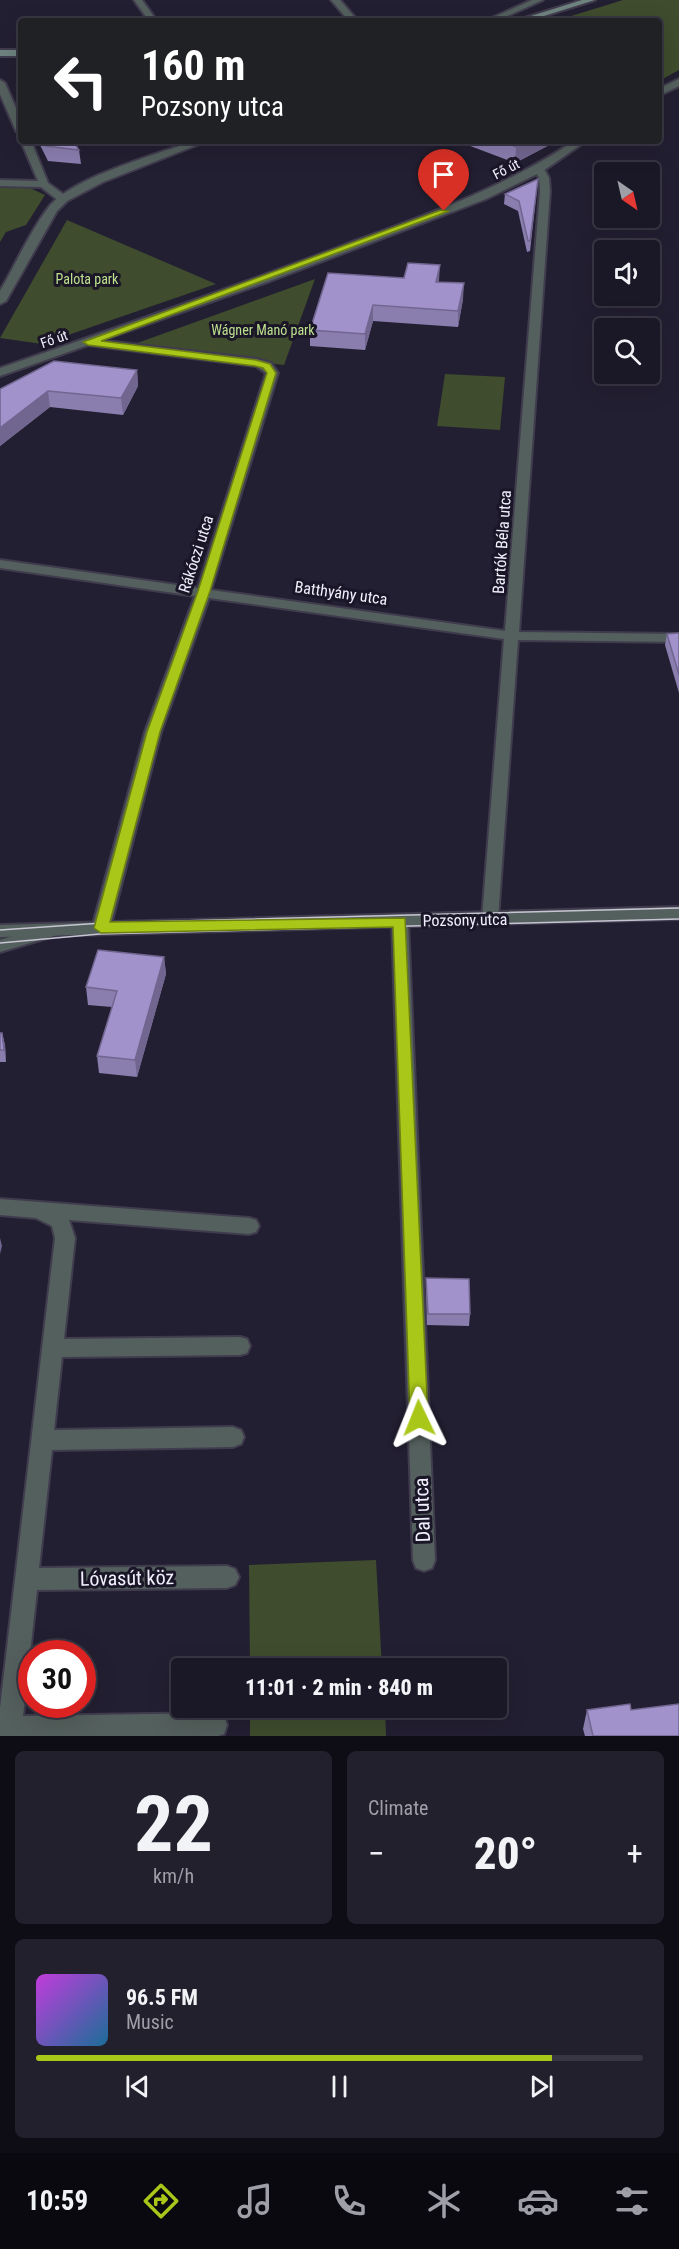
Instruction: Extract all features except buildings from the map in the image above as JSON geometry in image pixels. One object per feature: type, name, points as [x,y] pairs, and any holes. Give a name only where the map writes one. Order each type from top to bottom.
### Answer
[{"type":"main road","points":[[529,18],[591,0]]},
{"type":"main road","points":[[0,46],[18,46]]},
{"type":"main road","points":[[0,53],[18,53]]},
{"type":"street","points":[[138,0],[151,18]]},
{"type":"street","points":[[335,0],[351,18]]},
{"type":"street","points":[[496,18],[539,0]]},
{"type":"street","points":[[662,91],[679,82]]},
{"type":"street","points":[[0,83],[18,124]]},
{"type":"street","points":[[27,144],[44,184],[63,199]]},
{"type":"street","points":[[0,301],[53,209],[63,199],[83,188],[194,144]]},
{"type":"street","name":"Fő út","points":[[0,372],[284,272],[472,201],[539,169],[576,144]]},
{"type":"street","name":"Bartók Béla utca","points":[[490,919],[545,191],[544,177],[539,169]]},
{"type":"street","points":[[0,183],[44,184]]},
{"type":"street","name":"Rákóczi utca","points":[[88,342],[256,363],[267,366],[272,373],[204,591],[153,732],[101,928]]},
{"type":"street","name":"Batthyány utca","points":[[0,564],[512,636],[679,638]]},
{"type":"street","name":"Pozsony utca","points":[[0,931],[679,913]]},
{"type":"street","name":"Dal utca","points":[[400,921],[424,1560]]},
{"type":"street","points":[[0,946],[58,929]]},
{"type":"street","points":[[0,1207],[249,1226]]},
{"type":"street","points":[[39,1210],[60,1221],[65,1238],[9,1732],[215,1725]]},
{"type":"street","points":[[53,1348],[240,1346]]},
{"type":"street","points":[[42,1440],[233,1437]]},
{"type":"street","name":"Lóvasút köz","points":[[26,1579],[227,1577]]},
{"type":"green space","points":[[623,0],[679,0],[679,70],[662,79],[662,18],[565,18]]},
{"type":"green space","points":[[0,188],[30,188],[45,195],[26,225],[6,232],[0,242]]},
{"type":"green space","name":"Palota park","points":[[67,220],[216,284],[42,344],[0,338]]},
{"type":"green space","name":"Wágner Manó park","points":[[315,279],[284,365],[129,346]]},
{"type":"green space","points":[[445,374],[505,377],[500,430],[437,426]]},
{"type":"green space","points":[[376,1560],[381,1658],[250,1658],[249,1565]]},
{"type":"green space","points":[[250,1718],[385,1718],[386,1736],[250,1736]]},
{"type":"tram line","points":[[0,930],[102,923],[679,908]]},
{"type":"tram line","points":[[0,943],[100,934],[679,919]]},
{"type":"route","points":[[419,1418],[400,921],[101,928],[153,732],[204,591],[272,373],[267,366],[256,363],[88,342],[284,272],[444,211]]}]
